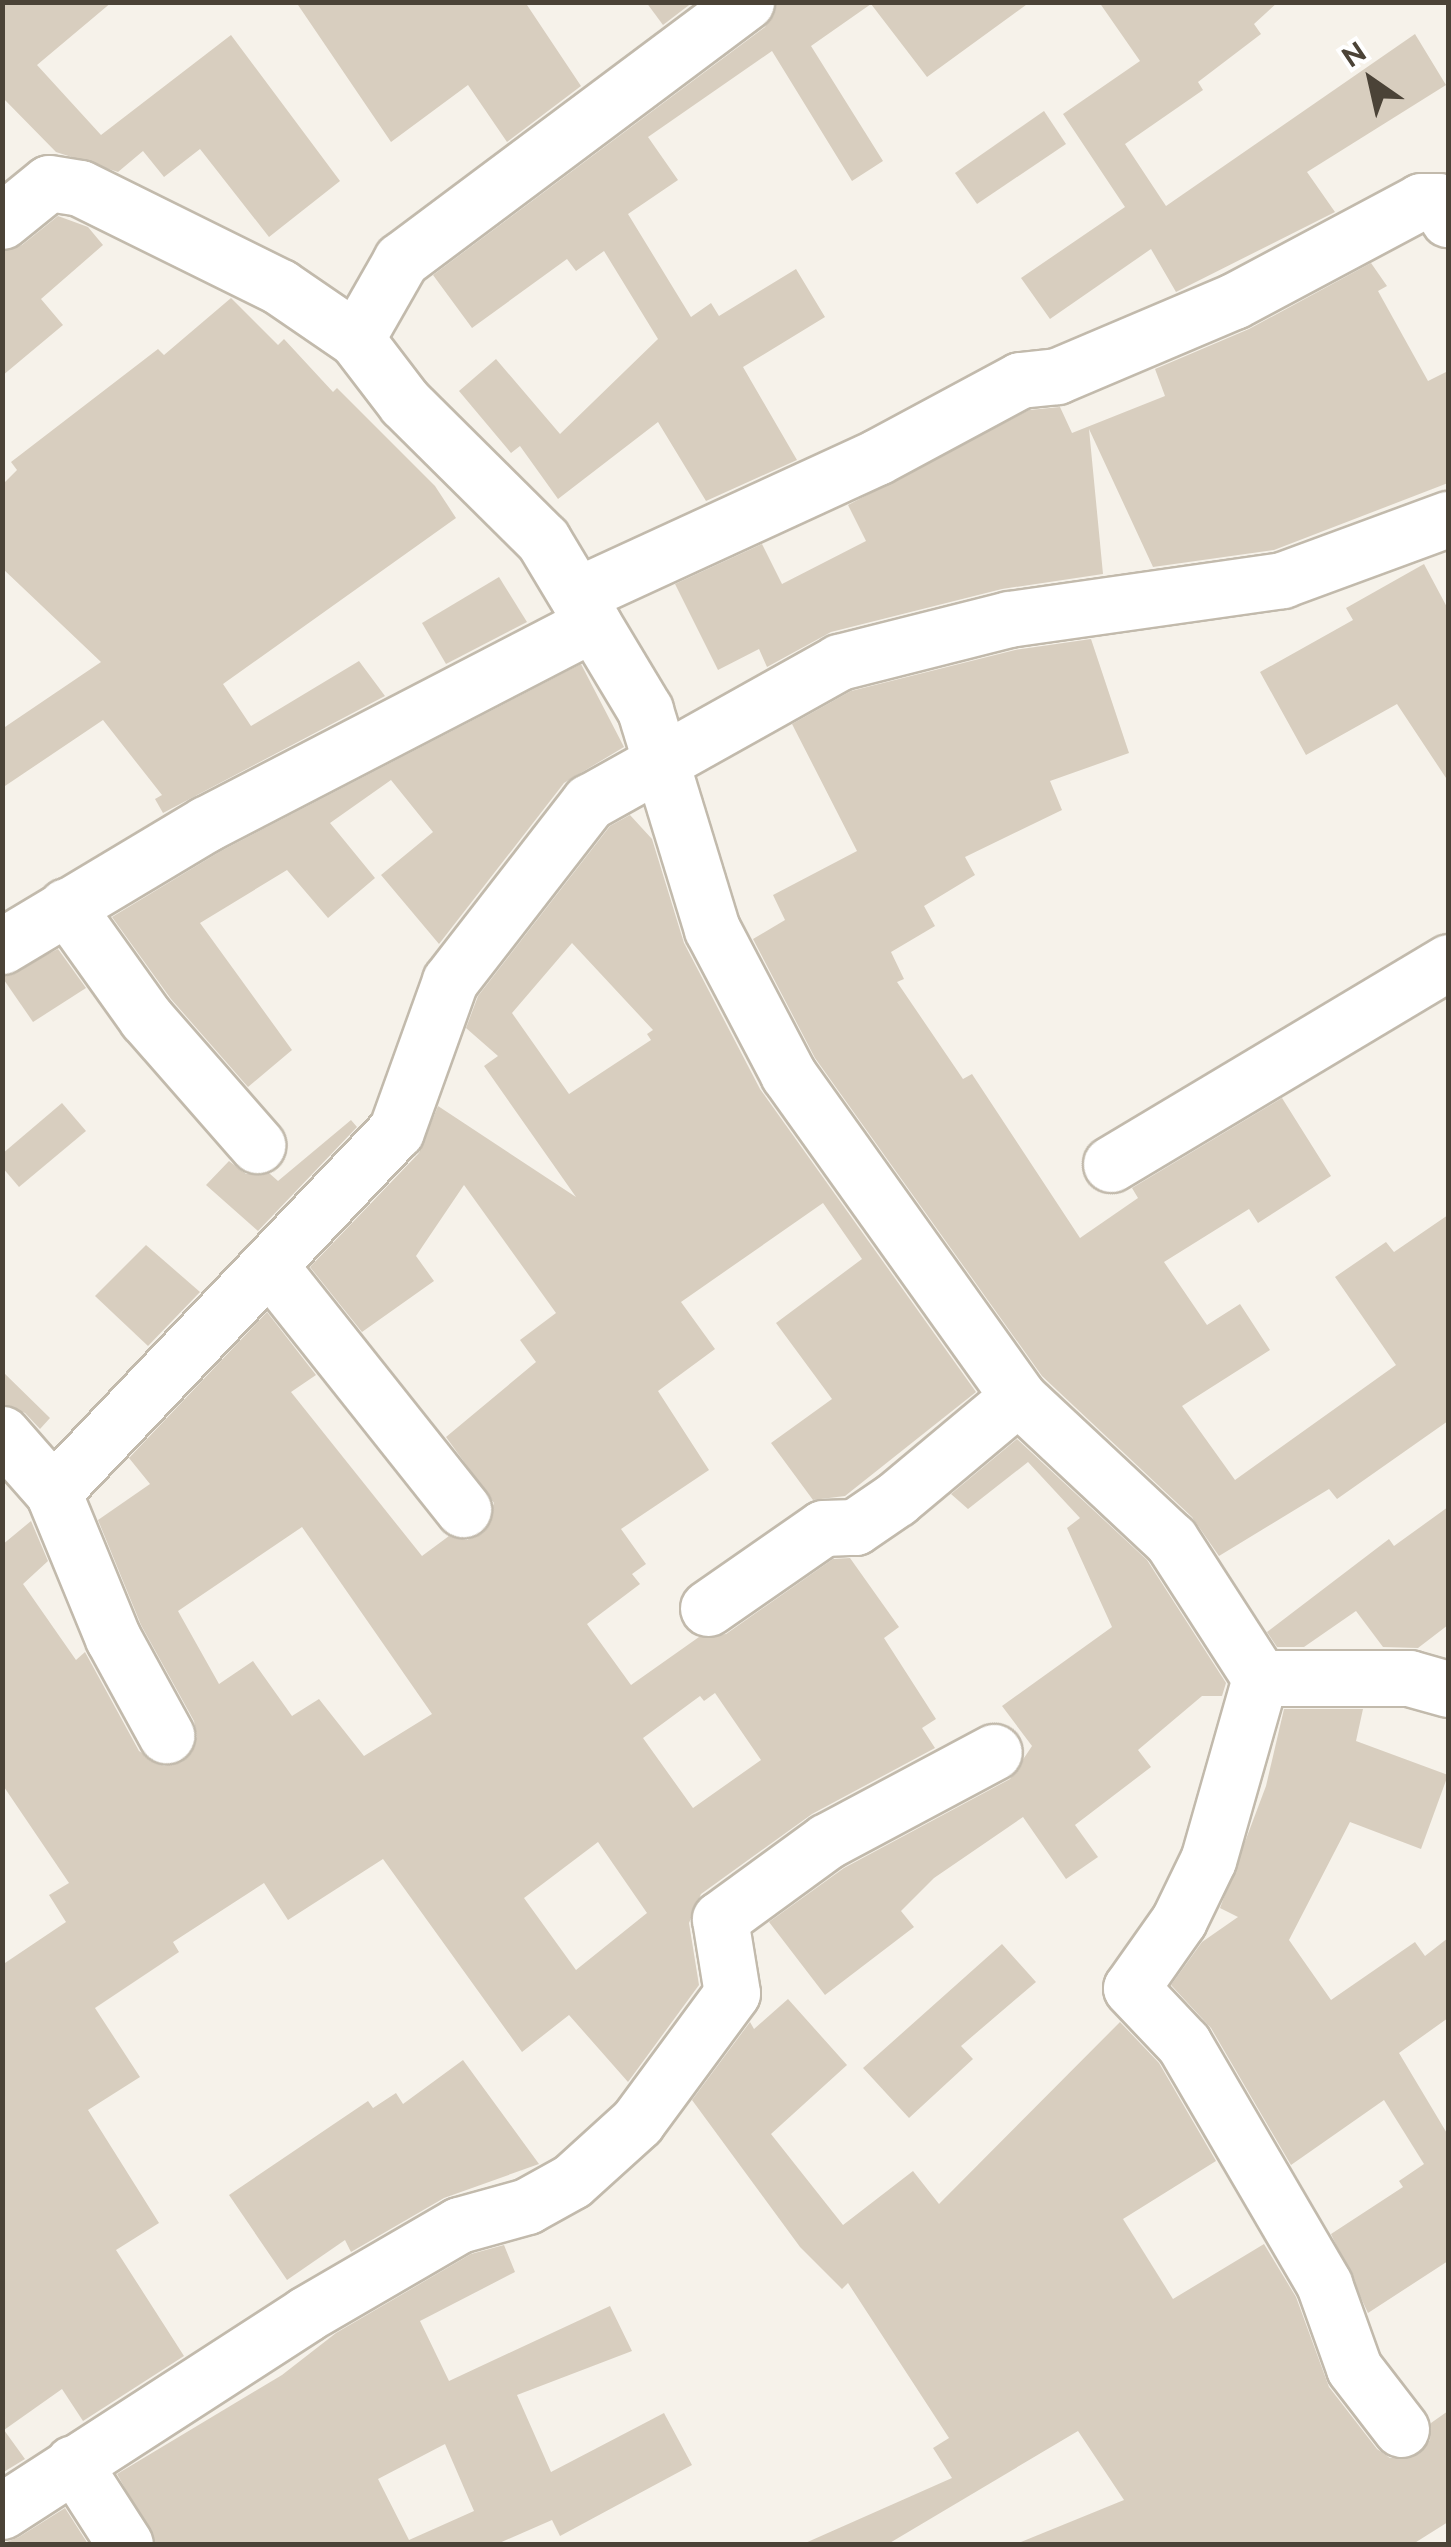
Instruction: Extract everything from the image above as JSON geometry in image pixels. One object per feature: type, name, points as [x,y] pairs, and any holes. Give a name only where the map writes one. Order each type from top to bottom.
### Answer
[{"type":"street","points":[[356,338],[401,260],[746,2]]},
{"type":"street","points":[[2,221],[49,183],[80,188],[280,287],[356,338],[405,403],[543,540],[645,710],[712,928],[788,1074],[1018,1397],[1172,1540],[1260,1678],[1208,1860],[1179,1920],[1131,1988],[1184,2044],[1324,2284],[1354,2368],[1401,2430]]},
{"type":"street","points":[[2,946],[206,824],[585,609],[1020,380],[1057,376],[1234,301],[1421,200],[1438,202],[1448,219]]},
{"type":"street","points":[[53,1492],[272,1269],[396,1131],[450,982],[589,802],[662,765],[839,662],[1009,619],[1282,580],[1448,519]]},
{"type":"street","points":[[66,906],[146,1018],[257,1145]]},
{"type":"street","points":[[1111,1164],[1448,962]]},
{"type":"street","points":[[272,1269],[463,1509]]},
{"type":"street","points":[[708,1608],[823,1528],[854,1527],[882,1508],[1018,1397]]},
{"type":"street","points":[[2,1434],[53,1492],[113,1638],[166,1736]]},
{"type":"street","points":[[1260,1678],[1408,1678],[1448,1689]]},
{"type":"street","points":[[2,2510],[306,2314],[460,2225],[527,2206],[572,2181],[638,2122],[732,1994],[720,1919],[827,1841],[994,1752]]},
{"type":"street","points":[[74,2464],[125,2544]]},
{"type":"building","points":[[2,2],[112,2],[37,65],[101,135],[231,35],[340,181],[269,237],[200,149],[164,177],[143,151],[118,172],[56,152],[2,97]]},
{"type":"building","points":[[296,2],[525,2],[581,86],[507,142],[468,85],[391,142]]},
{"type":"building","points":[[646,2],[693,2],[663,25]]},
{"type":"building","points":[[777,2],[1030,2],[927,77],[871,4],[811,46],[883,161],[852,181],[772,51],[648,137],[678,180],[628,214],[691,317],[711,303],[719,316],[796,269],[825,317],[743,367],[797,460],[706,501],[658,422],[558,499],[520,446],[511,453],[459,391],[496,359],[560,434],[658,339],[604,251],[576,271],[567,259],[472,328],[433,275],[765,27]]},
{"type":"building","points":[[1099,2],[1278,2],[1254,24],[1261,34],[1198,82],[1203,90],[1125,144],[1166,206],[1415,34],[1446,85],[1307,172],[1335,212],[1176,292],[1151,249],[1050,319],[1021,278],[1125,207],[1063,114],[1140,61]]},
{"type":"building","points":[[1044,111],[1066,144],[977,204],[955,173]]},
{"type":"building","points":[[58,216],[88,227],[103,245],[41,299],[63,325],[2,376],[2,252],[22,245]]},
{"type":"building","points":[[1371,263],[1387,286],[1378,291],[1428,381],[1448,371],[1448,483],[1274,550],[1153,567],[1089,429],[1103,574],[1002,589],[831,632],[767,667],[759,649],[718,670],[675,584],[762,544],[782,584],[866,541],[848,505],[1029,410],[1060,407],[1072,433],[1165,396],[1155,369],[1249,329]]},
{"type":"building","points":[[231,298],[278,345],[284,339],[333,392],[337,388],[435,486],[456,518],[223,684],[251,726],[359,661],[385,696],[163,813],[155,799],[162,795],[103,720],[2,788],[2,729],[101,662],[2,568],[2,485],[17,470],[11,462],[158,349],[164,355]]},
{"type":"building","points":[[1424,564],[1448,609],[1448,781],[1397,704],[1306,755],[1260,672],[1353,620],[1346,608]]},
{"type":"building","points":[[499,577],[527,622],[446,664],[422,623]]},
{"type":"building","points":[[1091,639],[1129,753],[1050,781],[1062,810],[965,857],[975,875],[924,906],[935,926],[891,952],[904,979],[897,982],[963,1079],[972,1074],[1080,1238],[1138,1198],[1132,1188],[1282,1098],[1331,1176],[1258,1223],[1249,1209],[1164,1262],[1207,1325],[1240,1304],[1270,1350],[1182,1406],[1235,1480],[1396,1365],[1335,1277],[1386,1242],[1394,1252],[1448,1215],[1448,1421],[1337,1499],[1329,1489],[1219,1556],[1192,1517],[1042,1376],[815,1058],[753,939],[785,920],[773,895],[857,851],[792,724],[851,691],[1015,650]]},
{"type":"building","points":[[581,664],[624,747],[564,783],[439,944],[381,875],[433,832],[391,780],[330,823],[375,878],[328,918],[287,870],[200,923],[292,1050],[248,1087],[171,999],[112,917],[221,851]]},
{"type":"building","points":[[630,815],[652,839],[684,943],[760,1089],[976,1392],[845,1496],[813,1500],[771,1443],[832,1399],[776,1323],[862,1259],[823,1203],[681,1302],[715,1349],[658,1391],[709,1470],[621,1529],[646,1564],[632,1574],[640,1584],[587,1624],[631,1685],[699,1637],[726,1634],[833,1559],[850,1558],[899,1627],[884,1638],[936,1719],[922,1728],[935,1748],[812,1814],[701,1894],[689,1923],[699,1985],[628,2082],[569,2015],[522,2052],[383,1859],[288,1920],[264,1883],[173,1942],[179,1952],[95,2008],[140,2077],[88,2110],[159,2223],[116,2250],[184,2356],[83,2421],[62,2389],[4,2430],[25,2459],[2,2473],[2,1965],[66,1922],[49,1895],[69,1883],[2,1784],[2,1545],[31,1521],[48,1561],[23,1584],[76,1660],[85,1652],[139,1751],[164,1766],[182,1762],[197,1737],[194,1721],[141,1625],[98,1520],[150,1484],[129,1458],[267,1312],[316,1375],[291,1392],[422,1556],[449,1536],[467,1540],[483,1533],[494,1503],[446,1437],[536,1362],[520,1340],[556,1313],[464,1185],[416,1256],[434,1281],[362,1332],[310,1267],[419,1153],[438,1106],[576,1197],[484,1066],[498,1056],[466,1028],[478,996],[610,826]],"holes":[[[572,943],[653,1030],[647,1034],[651,1040],[569,1094],[512,1013]],[[302,1527],[432,1714],[364,1756],[319,1699],[292,1716],[253,1661],[219,1684],[178,1611]],[[715,1693],[761,1760],[693,1808],[643,1738],[700,1696],[704,1701]],[[598,1842],[647,1913],[576,1970],[524,1898]]]},
{"type":"building","points":[[58,949],[86,988],[33,1022],[2,977]]},
{"type":"building","points":[[62,1103],[86,1131],[19,1187],[2,1167],[2,1154]]},
{"type":"building","points":[[351,1120],[357,1127],[258,1231],[206,1185],[229,1161],[246,1174],[269,1173],[278,1181]]},
{"type":"building","points":[[146,1245],[200,1292],[148,1346],[95,1296]]},
{"type":"building","points":[[2,1371],[50,1418],[40,1429],[25,1413],[2,1404]]},
{"type":"building","points":[[1017,1439],[1147,1560],[1226,1683],[1222,1696],[1202,1696],[1138,1750],[1151,1767],[1075,1825],[1098,1857],[1066,1879],[1023,1817],[934,1878],[901,1911],[914,1927],[825,1995],[769,1922],[844,1868],[1010,1779],[1032,1746],[1002,1706],[1112,1627],[1067,1528],[1080,1518],[1028,1462],[968,1509],[951,1494]]},
{"type":"building","points":[[1448,1507],[1448,1625],[1418,1648],[1383,1647],[1356,1611],[1304,1647],[1277,1647],[1267,1632],[1389,1539],[1394,1546]]},
{"type":"building","points":[[1284,1709],[1363,1709],[1356,1741],[1448,1775],[1421,1849],[1350,1822],[1289,1940],[1331,2000],[1415,1942],[1425,1956],[1448,1938],[1448,2018],[1399,2053],[1448,2135],[1448,2261],[1368,2313],[1331,2234],[1403,2187],[1399,2181],[1424,2164],[1384,2100],[1291,2165],[1211,2028],[1171,1985],[1202,1942],[1238,1917],[1220,1908],[1266,1786]]},
{"type":"building","points":[[1002,1944],[1036,1982],[961,2046],[973,2059],[909,2118],[863,2068]]},
{"type":"building","points":[[788,1999],[847,2065],[771,2134],[843,2225],[913,2171],[939,2204],[1120,2022],[1159,2063],[1216,2161],[1123,2219],[1173,2299],[1264,2244],[1296,2297],[1329,2387],[1377,2449],[1390,2458],[1419,2454],[1430,2440],[1431,2423],[1448,2411],[1448,2522],[1413,2544],[1016,2544],[1124,2500],[1078,2431],[888,2544],[803,2544],[952,2478],[933,2448],[949,2438],[848,2283],[842,2289],[800,2247],[692,2100],[750,2022],[754,2029]]},
{"type":"building","points":[[463,2060],[539,2164],[444,2198],[351,2252],[345,2240],[287,2280],[229,2195],[368,2101],[373,2108],[396,2093],[403,2104]]},
{"type":"building","points":[[504,2245],[515,2272],[420,2321],[449,2381],[610,2306],[632,2351],[517,2395],[551,2472],[664,2413],[692,2465],[560,2536],[552,2520],[497,2544],[156,2544],[117,2474],[282,2375],[336,2333],[471,2254]],"holes":[[[445,2444],[474,2511],[409,2540],[378,2479]]]},
{"type":"building","points":[[65,2508],[88,2544],[2,2544],[19,2537]]}]
